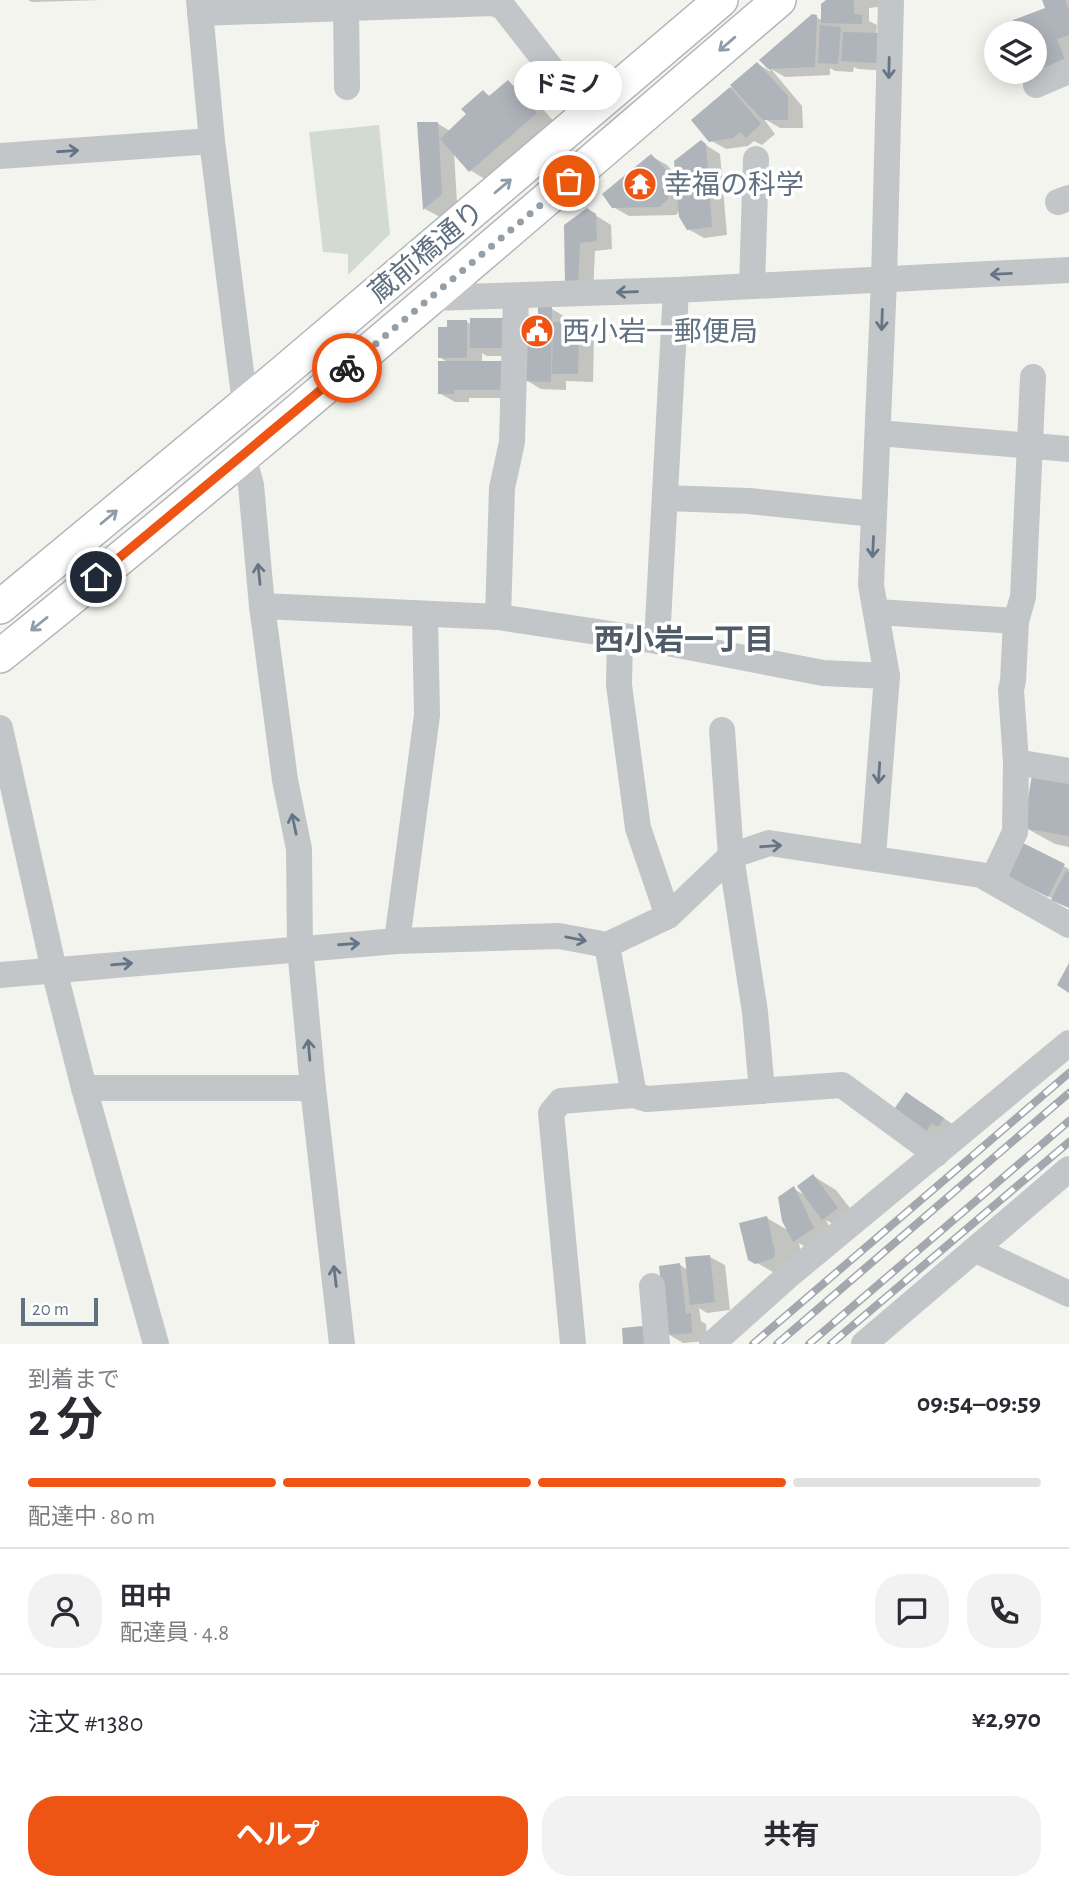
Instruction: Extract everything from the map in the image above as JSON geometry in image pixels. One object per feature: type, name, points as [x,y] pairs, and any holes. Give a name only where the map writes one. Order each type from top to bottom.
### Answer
[{"type":"main road","name":"蔵前橋通り","points":[[0,607],[245,404],[721,0]]},
{"type":"main road","name":"蔵前橋通り","points":[[0,656],[432,298],[779,0]]},
{"type":"street","points":[[873,857],[887,676],[871,585],[884,280],[891,0]]},
{"type":"street","points":[[245,404],[212,141],[199,7],[346,8],[494,1],[503,7],[587,114]]},
{"type":"street","points":[[346,8],[347,87]]},
{"type":"street","points":[[1036,85],[1069,71]]},
{"type":"street","points":[[0,156],[212,141]]},
{"type":"street","points":[[752,286],[756,159]]},
{"type":"street","points":[[432,298],[676,290],[1069,270]]},
{"type":"street","points":[[657,641],[676,290]]},
{"type":"street","points":[[498,617],[502,488],[512,442],[516,296]]},
{"type":"street","points":[[993,879],[1016,832],[1016,762],[1011,690],[1016,621],[1023,597],[1033,377]]},
{"type":"street","points":[[878,433],[1069,449]]},
{"type":"street","points":[[243,456],[251,485],[262,606],[285,780],[299,849],[300,948],[342,1344]]},
{"type":"street","points":[[665,498],[749,500],[874,514]]},
{"type":"street","points":[[262,606],[498,617],[657,641],[823,673],[887,676]]},
{"type":"street","points":[[877,612],[1016,621]]},
{"type":"street","points":[[397,941],[427,715],[425,614]]},
{"type":"street","points":[[620,637],[619,685],[638,828],[667,916]]},
{"type":"street","points":[[0,728],[54,970],[84,1088],[156,1344]]},
{"type":"street","points":[[722,730],[731,856],[755,1012],[762,1091]]},
{"type":"street","points":[[1016,762],[1069,771]]},
{"type":"street","points":[[0,975],[397,941],[559,936],[607,945],[667,916],[731,856],[769,843],[981,875],[993,879],[1069,925]]},
{"type":"street","points":[[607,945],[634,1095]]},
{"type":"street","points":[[712,1344],[788,1276],[1069,1043]]},
{"type":"street","points":[[573,1344],[551,1113],[561,1101],[634,1095],[647,1099],[842,1085],[936,1154]]},
{"type":"street","points":[[84,1088],[313,1088]]},
{"type":"street","points":[[864,1344],[1069,1169]]},
{"type":"street","points":[[976,1250],[1069,1294]]},
{"type":"street","points":[[652,1286],[657,1344]]},
{"type":"shaded area","points":[[379,125],[390,234],[348,275],[348,254],[323,252],[309,132]]},
{"type":"building","points":[[826,0],[854,0],[854,14],[862,15],[862,24],[821,23],[821,4]]},
{"type":"building","points":[[1042,0],[1065,0],[1069,11],[1069,35],[1057,39],[1066,63],[1047,71],[1047,21],[1013,20],[1045,8]]},
{"type":"building","points":[[812,14],[817,15],[815,67],[768,69],[759,60]]},
{"type":"building","points":[[820,25],[841,27],[838,64],[818,63]]},
{"type":"building","points":[[843,32],[880,33],[876,63],[841,61]]},
{"type":"building","points":[[757,62],[788,96],[788,120],[763,120],[730,85]]},
{"type":"building","points":[[508,80],[537,113],[469,172],[440,139],[466,114],[461,109],[483,90],[489,96]]},
{"type":"building","points":[[730,87],[761,124],[746,138],[740,132],[733,138],[709,142],[691,120]]},
{"type":"building","points":[[417,122],[438,122],[442,194],[423,210]]},
{"type":"building","points":[[701,140],[706,144],[712,227],[687,230],[679,217],[674,161]]},
{"type":"building","points":[[651,154],[668,172],[668,199],[660,207],[612,208],[602,194]]},
{"type":"building","points":[[587,208],[596,214],[597,241],[580,243],[578,285],[565,285],[564,225]]},
{"type":"building","points":[[538,307],[552,307],[551,382],[524,381],[526,315],[538,316]]},
{"type":"building","points":[[470,318],[505,318],[505,348],[470,348]]},
{"type":"building","points":[[447,320],[467,320],[467,358],[438,358],[438,327],[447,327]]},
{"type":"building","points":[[553,322],[579,323],[578,374],[552,374]]},
{"type":"building","points":[[438,361],[502,361],[502,390],[454,390],[454,394],[438,394]]},
{"type":"building","points":[[1033,769],[1069,775],[1069,836],[1023,828]]},
{"type":"building","points":[[1021,842],[1065,864],[1048,897],[1004,875]]},
{"type":"building","points":[[1066,871],[1069,872],[1069,908],[1051,900]]},
{"type":"building","points":[[1069,963],[1069,993],[1057,985]]},
{"type":"building","points":[[906,1092],[944,1118],[938,1127],[932,1123],[924,1134],[892,1112]]},
{"type":"building","points":[[813,1174],[838,1208],[822,1220],[797,1186]]},
{"type":"building","points":[[794,1186],[814,1228],[793,1242],[782,1221],[778,1197]]},
{"type":"building","points":[[767,1216],[774,1258],[755,1264],[748,1260],[739,1223]]},
{"type":"building","points":[[710,1255],[715,1302],[690,1305],[685,1257]]},
{"type":"building","points":[[680,1263],[686,1314],[691,1313],[692,1333],[666,1335],[659,1266]]},
{"type":"building","points":[[643,1326],[645,1344],[623,1344],[622,1328]]},
{"type":"railway","points":[[753,1344],[1069,1073]]},
{"type":"railway","points":[[777,1344],[1069,1093]]},
{"type":"railway","points":[[809,1344],[1069,1121]]},
{"type":"railway","points":[[831,1344],[1069,1142]]},
{"type":"way so far","points":[[347,368],[569,181]]},
{"type":"place","name":"ドミノ","points":[[569,181]]},
{"type":"place","name":"幸福の科学","points":[[640,184]]},
{"type":"place","name":"西小岩一郵便局","points":[[537,331]]},
{"type":"district","name":"西小岩一丁目","points":[[684,640]]},
{"type":"route","points":[[96,577],[347,368]]}]
